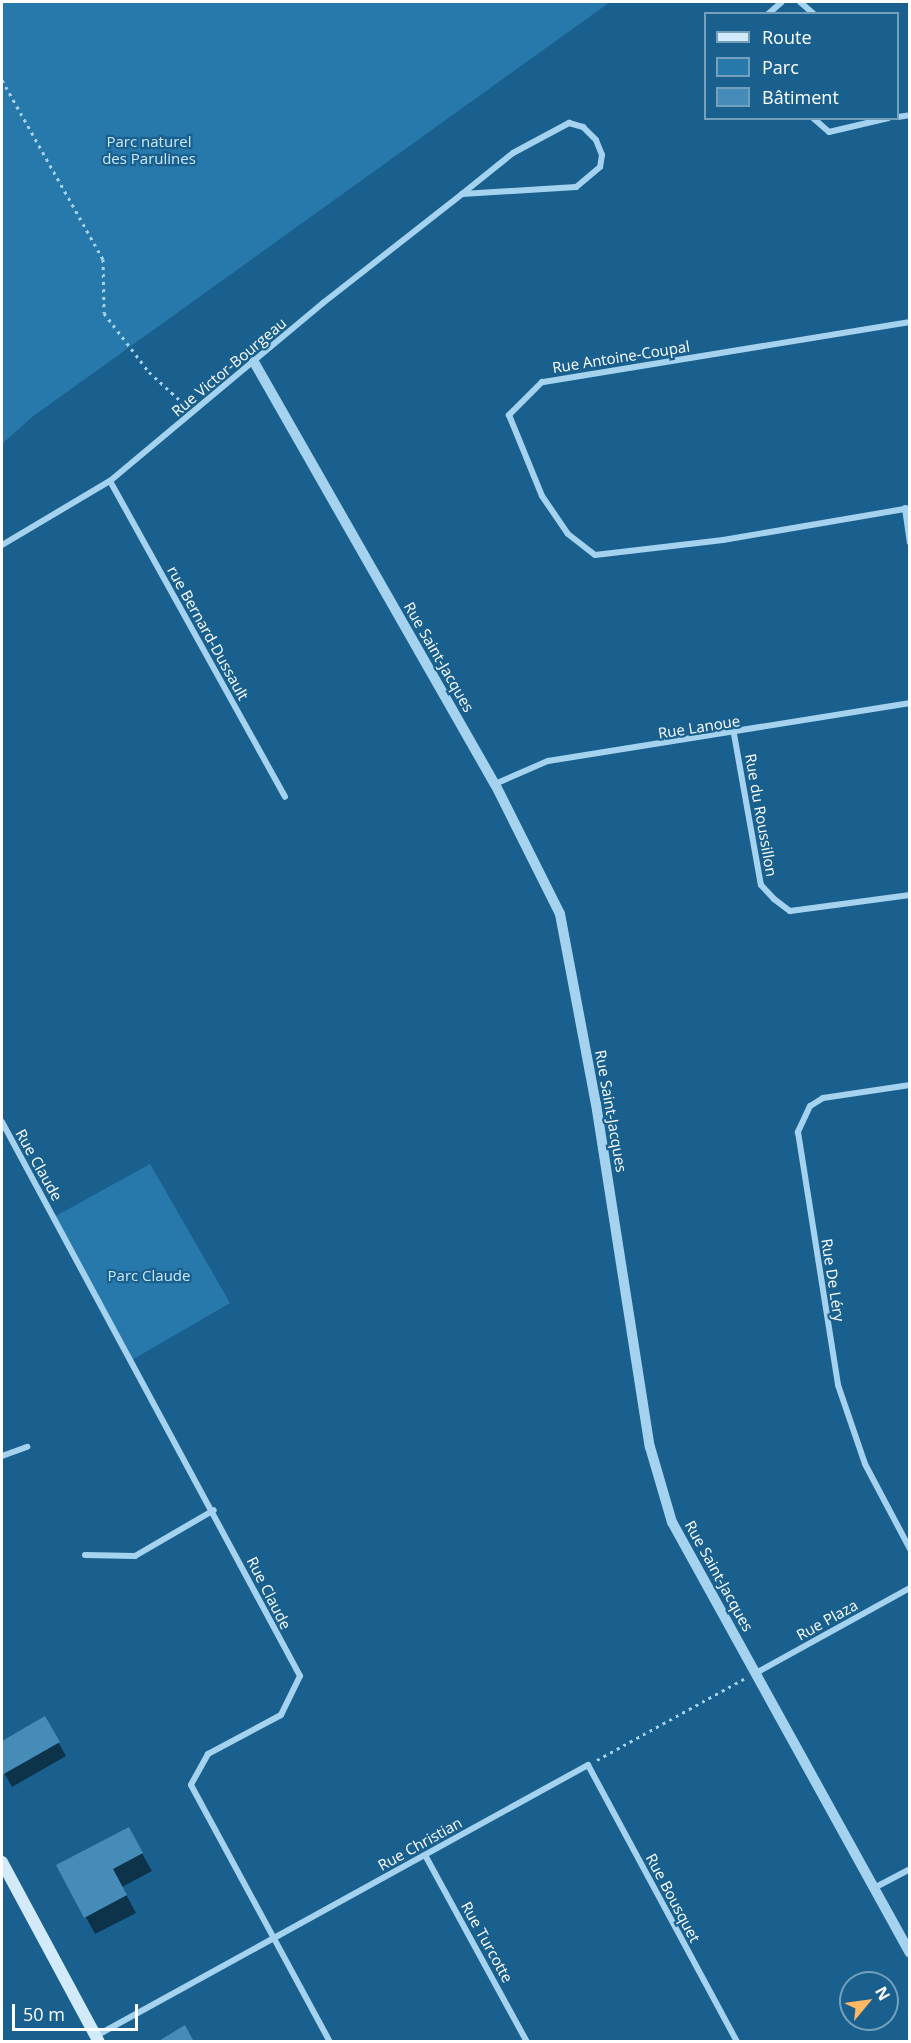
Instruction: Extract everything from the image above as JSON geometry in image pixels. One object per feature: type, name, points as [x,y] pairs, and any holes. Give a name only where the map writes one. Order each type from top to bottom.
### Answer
[{"type":"main road","points":[[2,1862],[97,2039]]},
{"type":"street","points":[[770,12],[782,2]]},
{"type":"street","points":[[800,2],[812,12]]},
{"type":"street","points":[[815,120],[829,132],[873,120]]},
{"type":"street","name":"Rue Victor-Bourgeau","points":[[2,544],[110,481],[254,362],[462,194],[513,153],[569,123],[583,127],[596,140],[602,155],[600,167],[576,187],[462,194]]},
{"type":"street","name":"Rue Antoine-Coupal","points":[[907,508],[723,540],[595,555],[568,534],[542,496],[509,415],[542,382],[909,322]]},
{"type":"street","name":"Rue Saint-Jacques","points":[[254,362],[495,784],[560,914],[596,1104],[650,1447],[672,1522],[908,1949]]},
{"type":"street","name":"rue Bernard-Dussault","points":[[110,481],[285,797]]},
{"type":"street","points":[[907,508],[909,543]]},
{"type":"street","name":"Rue Lanoue","points":[[495,784],[548,761],[734,734],[909,703]]},
{"type":"street","name":"Rue du Roussillon","points":[[734,734],[761,885],[774,899],[790,911],[909,895]]},
{"type":"street","name":"Rue De Léry","points":[[909,1085],[823,1098],[810,1106],[798,1132],[837,1385],[865,1464],[909,1549]]},
{"type":"street","name":"Rue Claude","points":[[2,1122],[214,1510],[300,1676],[281,1715],[208,1754],[190,1785],[330,2042]]},
{"type":"street","points":[[2,1456],[27,1447]]},
{"type":"street","points":[[85,1555],[135,1556],[214,1510]]},
{"type":"street","name":"Rue Plaza","points":[[756,1673],[909,1588]]},
{"type":"street","name":"Rue Christian","points":[[97,2039],[588,1765]]},
{"type":"street","name":"Rue Bousquet","points":[[588,1765],[737,2042]]},
{"type":"street","name":"Rue Turcotte","points":[[425,1855],[527,2042]]},
{"type":"street","points":[[874,1888],[909,1869]]},
{"type":"path","points":[[2,80],[103,260],[104,312],[149,372],[194,413]]},
{"type":"path","points":[[588,1765],[756,1673]]},
{"type":"green space","name":"Parc naturel des Parulines","points":[[2,2],[610,2],[32,417],[2,444]]},
{"type":"green space","name":"Parc Claude","points":[[150,1164],[230,1303],[132,1360],[54,1217]]},
{"type":"building","points":[[45,1716],[60,1742],[2,1775],[2,1741]]},
{"type":"building","points":[[129,1827],[143,1853],[113,1869],[127,1895],[84,1918],[56,1865]]},
{"type":"building","points":[[185,2025],[194,2042],[157,2042]]}]
